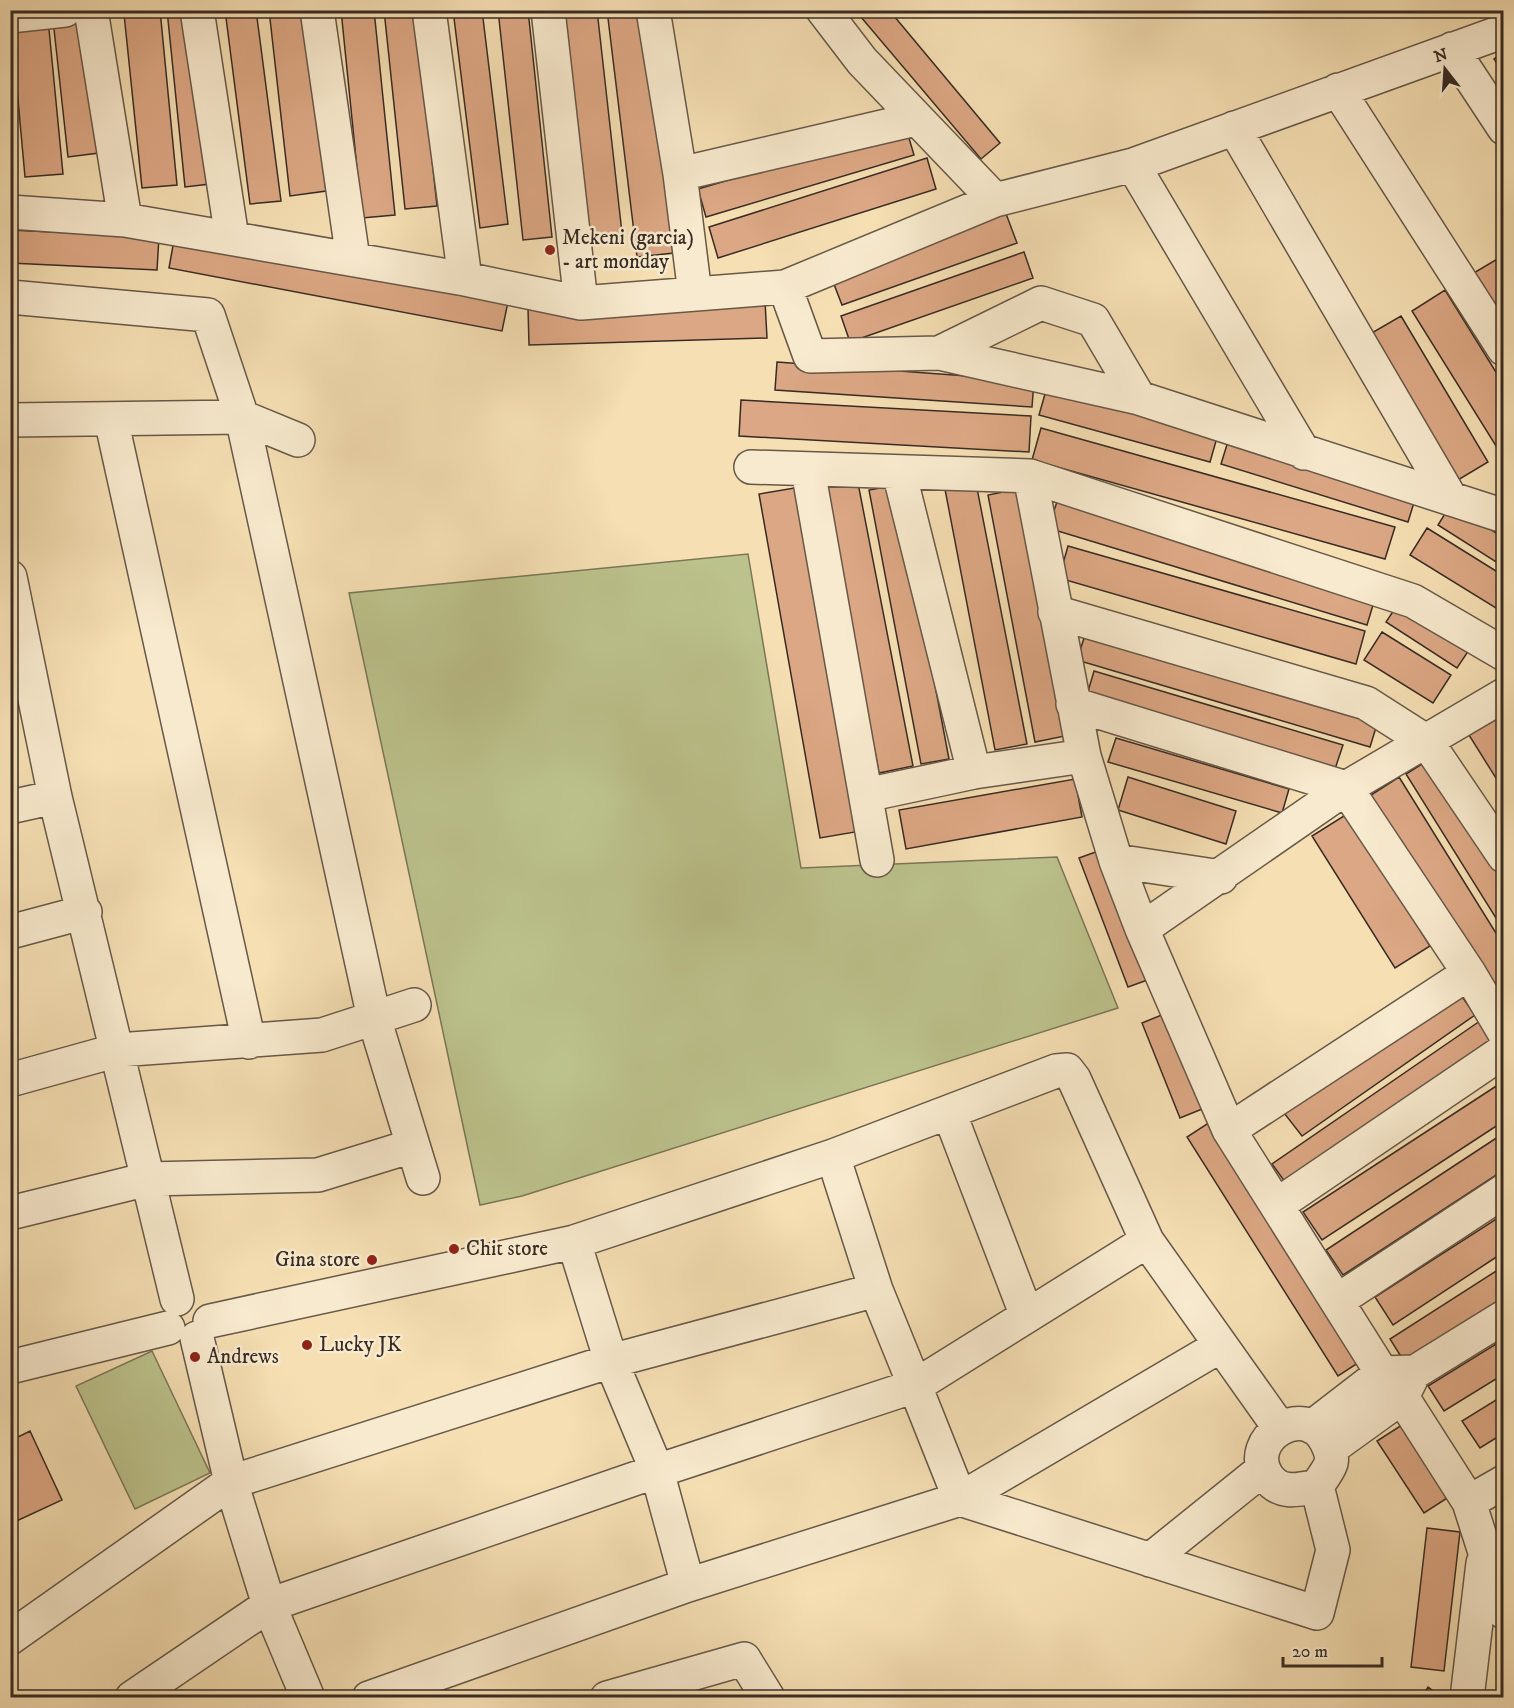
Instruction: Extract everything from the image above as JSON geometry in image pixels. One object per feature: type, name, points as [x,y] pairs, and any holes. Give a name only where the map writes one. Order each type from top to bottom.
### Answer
[{"type":"street","points":[[10,16],[65,10]]},
{"type":"street","points":[[91,10],[125,220]]},
{"type":"street","points":[[198,10],[232,238]]},
{"type":"street","points":[[317,10],[353,259]]},
{"type":"street","points":[[429,10],[465,279]]},
{"type":"street","points":[[548,10],[581,303]]},
{"type":"street","points":[[652,10],[680,174],[695,294]]},
{"type":"street","points":[[823,10],[862,62],[995,200]]},
{"type":"street","points":[[10,212],[125,220],[465,279],[581,303],[785,287],[995,200],[1133,165],[1503,31]]},
{"type":"street","points":[[1452,49],[1503,128]]},
{"type":"street","points":[[1338,90],[1503,349]]},
{"type":"street","points":[[680,174],[916,119]]},
{"type":"street","points":[[1234,128],[1451,499]]},
{"type":"street","points":[[1133,165],[1304,453]]},
{"type":"street","points":[[785,287],[810,356],[939,353],[1139,398],[1503,516]]},
{"type":"street","points":[[10,297],[208,315],[242,417],[374,1018],[411,1146],[423,1178]]},
{"type":"street","points":[[939,353],[1041,303],[1094,320],[1139,398]]},
{"type":"street","points":[[10,420],[242,417],[298,440]]},
{"type":"street","points":[[111,419],[249,1042]]},
{"type":"street","points":[[751,467],[1030,476],[1413,601],[1503,654]]},
{"type":"street","points":[[808,470],[877,860]]},
{"type":"street","points":[[899,472],[974,772]]},
{"type":"street","points":[[1030,476],[1084,756],[1116,861],[1142,929],[1229,1130],[1337,1301],[1400,1381],[1469,1502],[1503,1612]]},
{"type":"street","points":[[10,577],[20,677],[85,912],[148,1179],[231,1482],[269,1605],[308,1698]]},
{"type":"street","points":[[1055,612],[1366,703],[1427,742],[1503,856]]},
{"type":"street","points":[[1142,929],[1221,877],[1346,788],[1503,695]]},
{"type":"street","points":[[1073,704],[1346,788],[1469,973],[1503,1032]]},
{"type":"street","points":[[866,795],[974,772],[1084,756]]},
{"type":"street","points":[[10,807],[55,797]]},
{"type":"street","points":[[1116,861],[1221,877]]},
{"type":"street","points":[[10,932],[85,912]]},
{"type":"street","points":[[1229,1130],[1469,973]]},
{"type":"street","points":[[10,1080],[118,1050],[322,1035],[414,1005]]},
{"type":"street","points":[[1277,1205],[1503,1052]]},
{"type":"street","points":[[10,1367],[188,1322],[574,1242],[833,1156],[1056,1071],[1067,1070],[1074,1079],[1147,1240],[1279,1427]]},
{"type":"street","points":[[949,1112],[1027,1316]]},
{"type":"street","points":[[10,1213],[148,1179],[318,1175],[411,1146]]},
{"type":"street","points":[[833,1156],[876,1290],[960,1499]]},
{"type":"street","points":[[1337,1301],[1503,1191]]},
{"type":"street","points":[[132,1698],[269,1605],[657,1471],[915,1386],[1147,1240]]},
{"type":"street","points":[[574,1242],[611,1361],[657,1471],[688,1585]]},
{"type":"street","points":[[10,1638],[231,1482],[611,1361],[876,1290]]},
{"type":"street","points":[[1321,1438],[1400,1381],[1503,1317]]},
{"type":"street","points":[[369,1698],[688,1585],[960,1499],[1220,1346]]},
{"type":"street","points":[[960,1499],[1317,1613],[1333,1550],[1317,1486],[1331,1462],[1321,1438],[1295,1423],[1279,1427],[1263,1446],[1263,1469],[1271,1483],[1289,1492],[1317,1486]]},
{"type":"street","points":[[1150,1560],[1263,1469]]},
{"type":"street","points":[[1469,1502],[1503,1482]]},
{"type":"street","points":[[1467,1698],[1485,1552]]},
{"type":"street","points":[[607,1698],[744,1659],[768,1698]]},
{"type":"green space","points":[[748,554],[801,868],[1057,857],[1118,1008],[522,1196],[480,1205],[349,593]]},
{"type":"green space","points":[[152,1351],[210,1473],[135,1509],[76,1386]]},
{"type":"building","points":[[160,10],[177,185],[142,188],[124,14]]},
{"type":"building","points":[[167,10],[192,10],[210,184],[185,187]]},
{"type":"building","points":[[225,10],[256,10],[281,201],[250,204]]},
{"type":"building","points":[[269,10],[305,10],[326,191],[290,196]]},
{"type":"building","points":[[341,10],[374,10],[395,215],[362,218]]},
{"type":"building","points":[[384,10],[416,10],[437,206],[405,209]]},
{"type":"building","points":[[453,10],[482,10],[508,224],[480,228]]},
{"type":"building","points":[[498,10],[528,10],[552,237],[523,240]]},
{"type":"building","points":[[562,10],[597,10],[623,242],[588,246]]},
{"type":"building","points":[[607,10],[644,10],[674,253],[637,257]]},
{"type":"building","points":[[855,10],[889,10],[1000,143],[981,159]]},
{"type":"building","points":[[83,16],[99,153],[68,157],[53,20]]},
{"type":"building","points":[[48,19],[63,174],[25,177],[11,23]]},
{"type":"building","points":[[1504,52],[1504,74],[1494,59]]},
{"type":"building","points":[[906,128],[914,155],[706,217],[698,189]]},
{"type":"building","points":[[927,158],[936,189],[718,258],[709,227]]},
{"type":"building","points":[[1005,211],[1017,243],[842,305],[830,274]]},
{"type":"building","points":[[10,230],[159,237],[157,270],[10,263]]},
{"type":"building","points":[[174,240],[508,302],[502,331],[169,268]]},
{"type":"building","points":[[1024,252],[1033,278],[850,342],[841,316]]},
{"type":"building","points":[[1504,255],[1504,324],[1472,274]]},
{"type":"building","points":[[1445,290],[1504,385],[1504,452],[1501,454],[1412,311]]},
{"type":"building","points":[[765,301],[767,338],[529,345],[528,308]]},
{"type":"building","points":[[1401,316],[1488,462],[1458,480],[1370,334]]},
{"type":"building","points":[[777,362],[1034,381],[1032,407],[775,390]]},
{"type":"building","points":[[1047,387],[1218,434],[1210,462],[1039,415]]},
{"type":"building","points":[[741,400],[1031,416],[1029,452],[739,436]]},
{"type":"building","points":[[1041,428],[1395,527],[1385,559],[1032,460]]},
{"type":"building","points":[[1229,438],[1416,496],[1408,522],[1221,464]]},
{"type":"building","points":[[857,478],[913,766],[879,773],[824,485]]},
{"type":"building","points":[[975,478],[1027,744],[995,750],[944,484]]},
{"type":"building","points":[[897,485],[949,759],[921,764],[869,490]]},
{"type":"building","points":[[800,487],[861,831],[820,838],[759,494]]},
{"type":"building","points":[[1018,489],[1065,736],[1035,742],[988,495]]},
{"type":"building","points":[[1058,499],[1376,595],[1367,625],[1048,528]]},
{"type":"building","points":[[1451,504],[1504,538],[1504,567],[1438,525]]},
{"type":"building","points":[[1427,528],[1504,576],[1504,613],[1410,555]]},
{"type":"building","points":[[1068,546],[1365,631],[1356,664],[1059,578]]},
{"type":"building","points":[[1400,601],[1471,647],[1457,668],[1386,622]]},
{"type":"building","points":[[1382,632],[1451,675],[1433,703],[1364,660]]},
{"type":"building","points":[[1085,635],[1378,721],[1370,747],[1077,660]]},
{"type":"building","points":[[1094,671],[1343,745],[1335,769],[1087,695]]},
{"type":"building","points":[[1502,716],[1504,719],[1504,791],[1469,735]]},
{"type":"building","points":[[1116,738],[1289,789],[1282,813],[1108,762]]},
{"type":"building","points":[[1435,756],[1504,867],[1504,931],[1406,774]]},
{"type":"building","points":[[1128,777],[1236,811],[1226,844],[1118,810]]},
{"type":"building","points":[[1399,777],[1504,946],[1504,1009],[1371,795]]},
{"type":"building","points":[[1075,779],[1082,817],[906,849],[899,810]]},
{"type":"building","points":[[1347,814],[1430,946],[1395,968],[1312,836]]},
{"type":"building","points":[[1104,849],[1153,978],[1128,987],[1079,858]]},
{"type":"building","points":[[1458,991],[1475,1015],[1302,1136],[1284,1113]]},
{"type":"building","points":[[1169,1012],[1207,1107],[1180,1118],[1142,1023]]},
{"type":"building","points":[[1480,1021],[1495,1044],[1288,1186],[1272,1164]]},
{"type":"building","points":[[1504,1081],[1504,1121],[1322,1240],[1303,1212]]},
{"type":"building","points":[[1210,1122],[1361,1361],[1338,1376],[1187,1137]]},
{"type":"building","points":[[1504,1133],[1504,1170],[1343,1275],[1326,1250]]},
{"type":"building","points":[[1504,1214],[1504,1252],[1393,1325],[1375,1297]]},
{"type":"building","points":[[1504,1266],[1504,1300],[1405,1363],[1390,1339]]},
{"type":"building","points":[[1504,1339],[1504,1374],[1444,1411],[1428,1386]]},
{"type":"building","points":[[1504,1395],[1504,1433],[1480,1448],[1462,1421]]},
{"type":"building","points":[[1408,1421],[1455,1493],[1424,1513],[1377,1441]]},
{"type":"building","points":[[30,1431],[62,1500],[10,1524],[10,1441]]},
{"type":"building","points":[[1427,1528],[1460,1532],[1444,1671],[1411,1667]]},
{"type":"building","points":[[1428,1687],[1443,1698],[1421,1698]]},
{"type":"place","name":"Mekeni (garcia) - art monday","points":[[550,250]]},
{"type":"place","name":"Chit store","points":[[454,1249]]},
{"type":"place","name":"Gina store","points":[[372,1260]]},
{"type":"place","name":"Lucky JK","points":[[307,1345]]},
{"type":"place","name":"Andrews","points":[[195,1357]]}]
